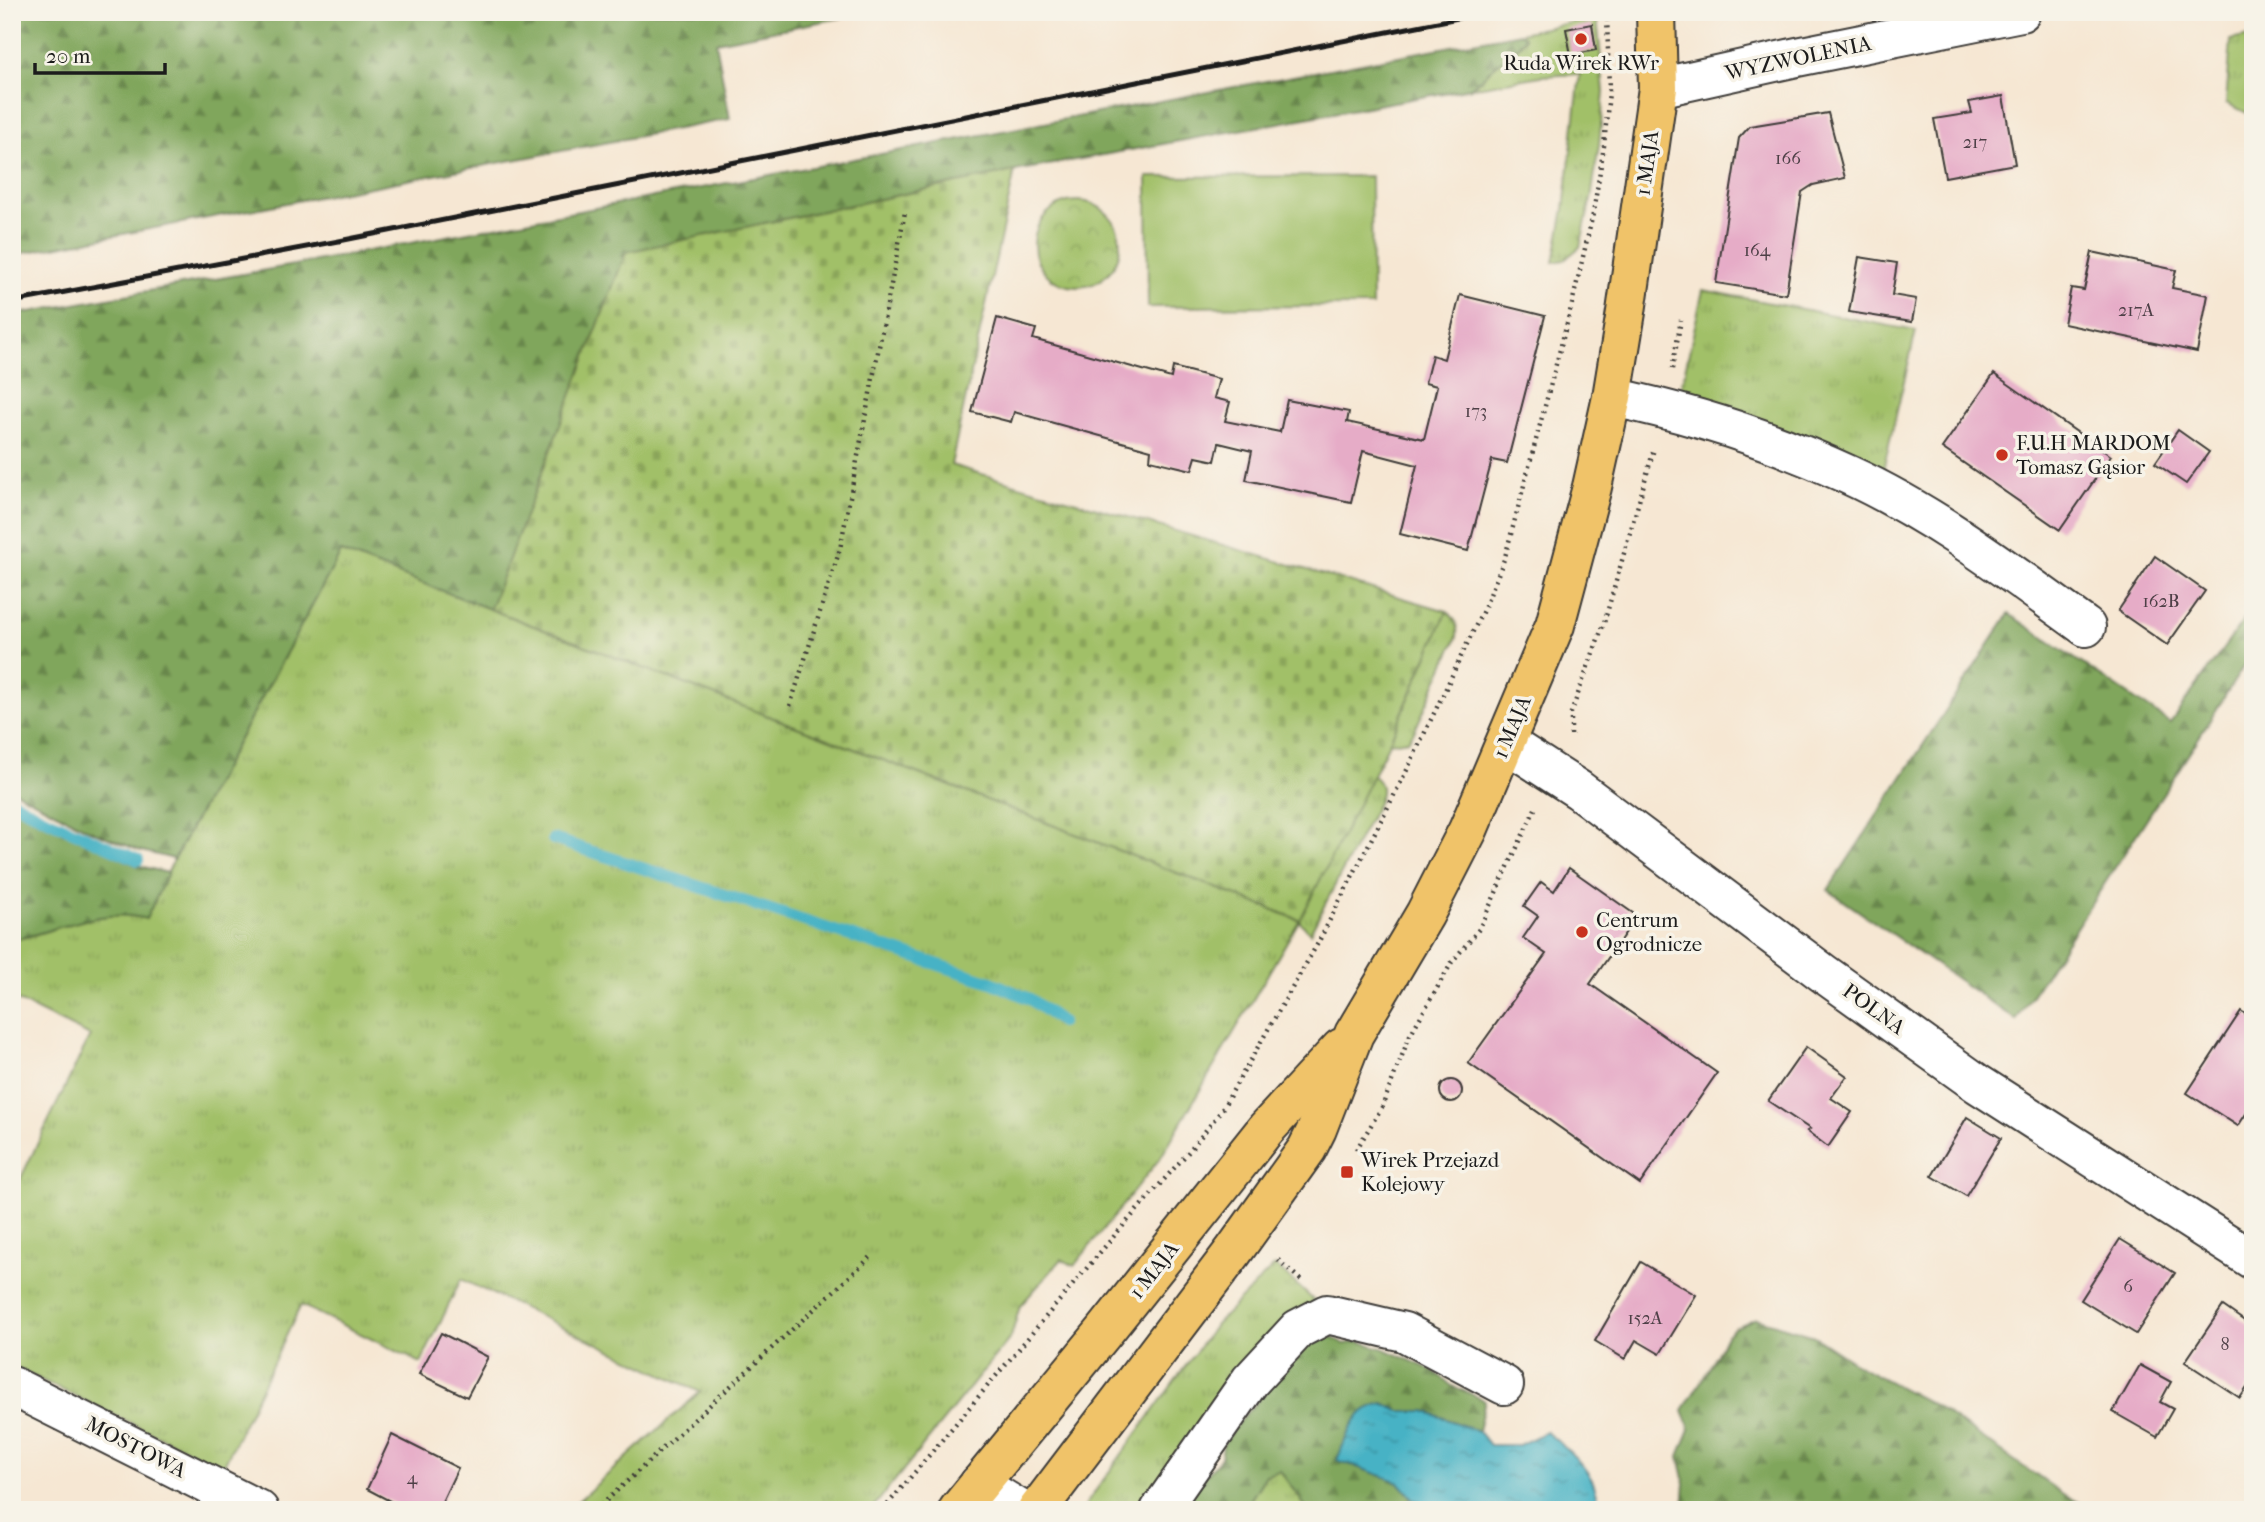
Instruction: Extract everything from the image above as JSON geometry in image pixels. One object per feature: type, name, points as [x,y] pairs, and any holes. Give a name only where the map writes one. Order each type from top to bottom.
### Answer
[{"type":"main road","name":"1 MAJA","points":[[1037,1510],[1301,1158],[1317,1129],[1354,1034],[1431,902],[1468,830],[1555,625],[1592,487],[1612,397],[1658,88],[1656,12]]},
{"type":"main road","name":"1 MAJA","points":[[969,1497],[1266,1129],[1354,1034]]},
{"type":"street","name":"WYZWOLENIA","points":[[1658,88],[2021,12]]},
{"type":"street","points":[[1612,397],[1664,408],[1778,445],[1850,475],[1916,510],[1970,544],[2086,627]]},
{"type":"street","name":"POLNA","points":[[1506,743],[1579,790],[1812,965],[1978,1084],[2253,1260]]},
{"type":"street","points":[[1160,1510],[1250,1381],[1298,1329],[1327,1314],[1404,1332],[1504,1385]]},
{"type":"street","name":"MOSTOWA","points":[[12,1386],[260,1510]]},
{"type":"street","points":[[969,1497],[1021,1510]]},
{"type":"path","points":[[884,1510],[1221,1111],[1318,943],[1407,770],[1487,602],[1505,557],[1593,214],[1609,92],[1607,12]]},
{"type":"path","points":[[790,706],[841,549],[905,212]]},
{"type":"path","points":[[1576,746],[1571,734],[1571,713],[1604,623],[1650,468],[1681,320]]},
{"type":"path","points":[[596,1510],[873,1255]]},
{"type":"path","points":[[1273,1255],[1301,1281]]},
{"type":"green space","points":[[12,12],[871,12],[716,42],[730,119],[12,255]]},
{"type":"green space","points":[[1597,17],[1604,92],[1591,199],[1580,247],[1564,260],[1554,262],[1564,209],[1580,74],[1541,76],[1471,88],[1500,61],[1513,54],[1525,38],[1520,33]]},
{"type":"green space","points":[[1520,33],[1525,37],[1512,55],[1500,61],[1471,88],[1015,171],[626,252],[490,609],[341,552],[174,859],[138,850],[87,829],[12,790],[12,315],[294,265]]},
{"type":"green space","points":[[2253,35],[2253,116],[2226,103],[2231,40]]},
{"type":"green space","points":[[1015,171],[951,465],[1447,611],[1389,743],[1300,920],[490,609],[626,252]]},
{"type":"green space","points":[[1371,176],[1372,306],[1148,307],[1147,177]]},
{"type":"green space","points":[[1077,201],[1093,205],[1107,214],[1116,228],[1120,244],[1116,260],[1107,274],[1093,283],[1077,287],[1061,283],[1047,274],[1038,260],[1034,244],[1038,228],[1047,214],[1061,205]]},
{"type":"green space","points":[[1703,290],[1916,331],[1882,474],[1678,401]]},
{"type":"green space","points":[[341,552],[1299,920],[1372,775],[1380,783],[1379,801],[1310,933],[1299,921],[1161,1157],[1074,1266],[1062,1259],[1020,1306],[1011,1337],[871,1510],[568,1510],[700,1392],[461,1279],[421,1363],[301,1305],[223,1467],[12,1366],[12,1196],[90,1036],[12,998],[12,940],[112,915],[146,918],[174,859]]},
{"type":"green space","points":[[2253,607],[2253,651],[2016,1020],[1828,890],[2009,614],[2170,723]]},
{"type":"green space","points":[[1447,611],[1456,622],[1457,637],[1415,730],[1408,740],[1389,743]]},
{"type":"green space","points":[[12,805],[136,865],[168,873],[146,919],[129,916],[95,918],[12,940]]},
{"type":"green space","points":[[1276,1266],[1317,1303],[1145,1510],[1085,1510],[1086,1504],[1216,1324]]},
{"type":"green space","points":[[1756,1318],[1814,1336],[1861,1367],[1934,1405],[2063,1494],[2093,1510],[1672,1510],[1683,1507],[1685,1483],[1679,1456],[1690,1429],[1683,1410],[1715,1359],[1725,1337],[1734,1328]]},
{"type":"green space","points":[[1333,1337],[1345,1344],[1358,1341],[1385,1349],[1434,1371],[1452,1386],[1485,1400],[1478,1431],[1425,1411],[1399,1411],[1383,1403],[1338,1460],[1399,1482],[1423,1510],[1308,1510],[1280,1471],[1266,1475],[1244,1510],[1174,1510],[1221,1458],[1223,1445],[1241,1419],[1313,1340]]},
{"type":"green space","points":[[1280,1471],[1308,1510],[1244,1510],[1266,1475]]},
{"type":"water","points":[[1383,1403],[1399,1411],[1425,1411],[1478,1431],[1489,1445],[1519,1445],[1546,1432],[1583,1466],[1605,1510],[1423,1510],[1399,1482],[1337,1460],[1348,1432],[1358,1417],[1373,1406]]},
{"type":"building","name":"Ruda Wirek RWr","points":[[1592,24],[1596,50],[1571,55],[1566,29]]},
{"type":"building","points":[[2003,96],[2015,164],[1945,177],[1934,119],[1972,113],[1969,102]]},
{"type":"building","points":[[1828,113],[1845,178],[1813,185],[1802,192],[1786,294],[1716,283],[1739,138],[1750,126]]},
{"type":"building","points":[[2092,252],[2176,270],[2172,288],[2208,295],[2197,352],[2064,324],[2071,288],[2084,290]]},
{"type":"building","points":[[1859,257],[1897,263],[1892,295],[1916,299],[1912,322],[1849,312]]},
{"type":"building","points":[[1460,295],[1545,316],[1507,463],[1492,460],[1468,551],[1400,534],[1417,465],[1363,451],[1351,502],[1246,480],[1252,451],[1219,443],[1215,461],[1196,457],[1192,470],[1150,460],[1151,450],[1014,412],[1011,422],[972,412],[997,318],[1036,329],[1033,339],[1171,378],[1173,367],[1219,379],[1214,398],[1230,402],[1225,421],[1280,432],[1287,400],[1349,412],[1347,422],[1424,439],[1437,386],[1425,383],[1432,355],[1444,359]]},
{"type":"building","points":[[1994,374],[2111,456],[2060,530],[1942,448]]},
{"type":"building","points":[[2178,430],[2209,452],[2186,484],[2155,463]]},
{"type":"building","points":[[2155,556],[2205,591],[2167,645],[2118,611]]},
{"type":"building","points":[[1569,868],[1637,916],[1590,984],[1717,1073],[1640,1184],[1468,1063],[1546,954],[1523,938],[1538,916],[1524,906],[1541,882],[1554,891]]},
{"type":"building","points":[[2241,1011],[2253,1019],[2253,1103],[2238,1126],[2187,1093]]},
{"type":"building","points":[[1806,1047],[1847,1076],[1831,1098],[1852,1112],[1828,1147],[1807,1131],[1810,1129],[1768,1101]]},
{"type":"building","points":[[1447,1080],[1455,1080],[1462,1087],[1462,1095],[1455,1102],[1447,1102],[1440,1095],[1440,1087]]},
{"type":"building","points":[[1967,1117],[2001,1138],[1966,1196],[1932,1176]]},
{"type":"building","points":[[2120,1239],[2175,1273],[2136,1334],[2081,1300]]},
{"type":"building","points":[[1641,1262],[1696,1295],[1660,1354],[1636,1340],[1625,1359],[1595,1341]]},
{"type":"building","points":[[2223,1306],[2253,1327],[2253,1379],[2240,1398],[2185,1362]]},
{"type":"building","points":[[441,1333],[488,1357],[467,1397],[419,1374]]},
{"type":"building","points":[[2140,1365],[2171,1382],[2160,1402],[2173,1409],[2157,1437],[2113,1412]]},
{"type":"building","points":[[392,1435],[458,1468],[438,1510],[423,1504],[420,1510],[407,1510],[367,1489]]},
{"type":"waterway","points":[[12,801],[41,817],[138,860]]},
{"type":"waterway","points":[[553,839],[991,982],[1030,999],[1061,1022]]},
{"type":"railway","points":[[12,302],[339,241],[1488,12]]},
{"type":"place","name":"Ruda Wirek RWr","points":[[1581,39]]},
{"type":"place","name":"F.U.H MARDOM Tomasz Gąsior","points":[[2002,455]]},
{"type":"place","name":"Centrum Ogrodnicze","points":[[1582,932]]},
{"type":"place","name":"Wirek Przejazd Kolejowy","points":[[1347,1172]]}]
